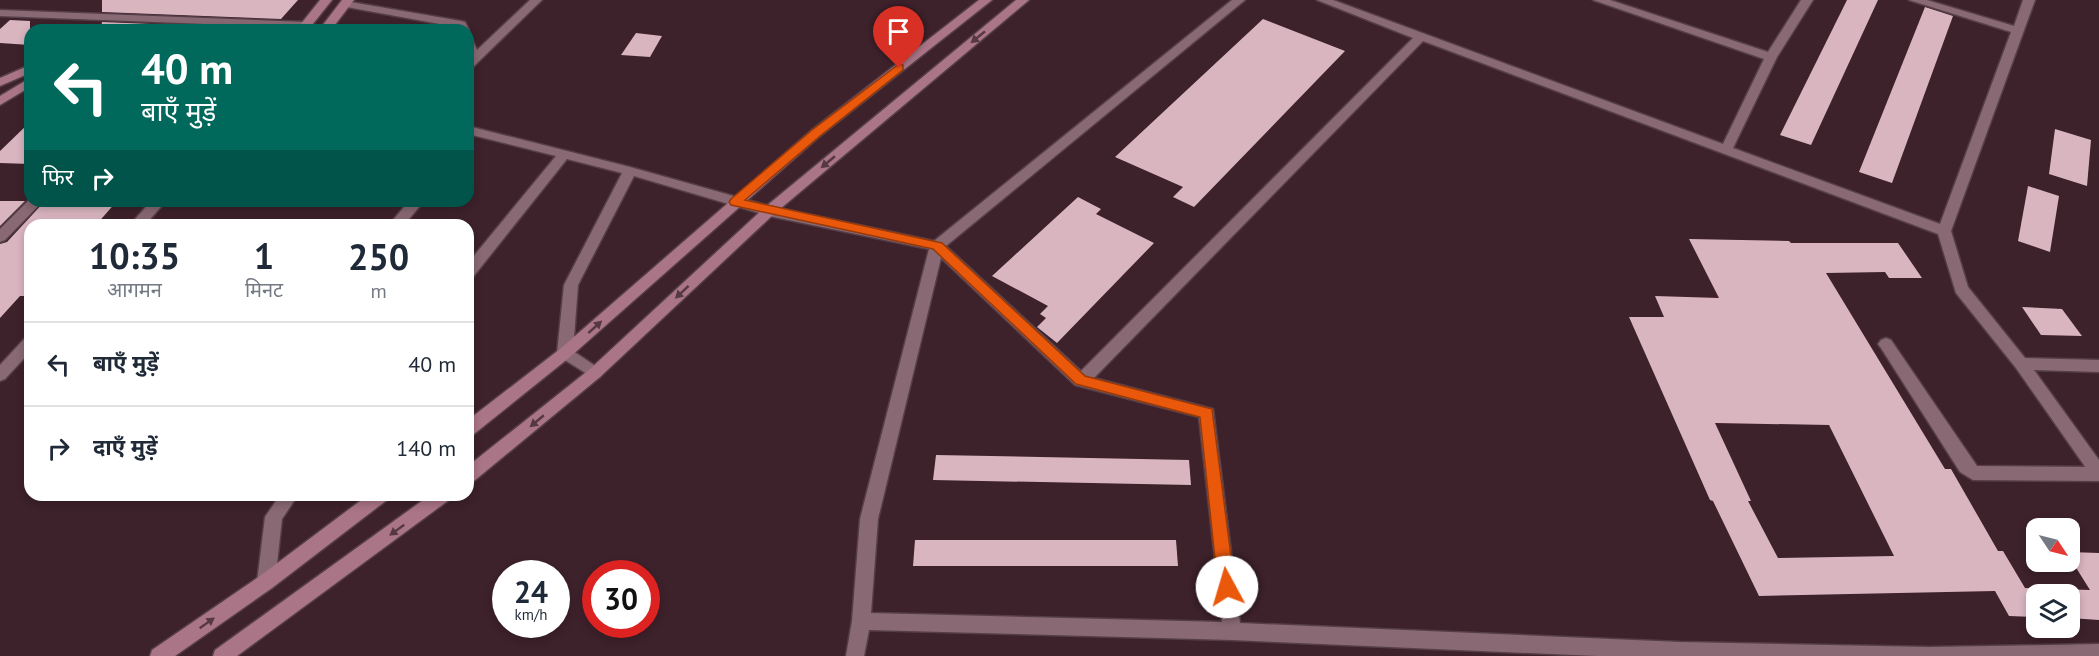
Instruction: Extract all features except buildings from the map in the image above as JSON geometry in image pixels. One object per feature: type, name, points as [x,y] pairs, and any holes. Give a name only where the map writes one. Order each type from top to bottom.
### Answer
[{"type":"main road","points":[[306,24],[326,0]]},
{"type":"main road","points":[[474,424],[565,353],[816,133],[986,0]]},
{"type":"main road","points":[[474,471],[595,373],[769,211],[1023,0]]},
{"type":"main road","points":[[330,24],[347,2]]},
{"type":"main road","points":[[0,82],[24,72]]},
{"type":"main road","points":[[0,100],[24,86]]},
{"type":"main road","points":[[159,656],[266,582],[373,501]]},
{"type":"main road","points":[[222,656],[435,501]]},
{"type":"street","points":[[474,58],[536,0]]},
{"type":"street","points":[[855,656],[861,621],[868,519],[937,246],[1239,0]]},
{"type":"street","points":[[1323,0],[1944,231]]},
{"type":"street","points":[[1599,0],[1771,57]]},
{"type":"street","points":[[1726,150],[1771,57],[1807,0]]},
{"type":"street","points":[[1915,0],[2016,30]]},
{"type":"street","points":[[2029,0],[2016,30],[1944,231],[1961,289],[2021,364],[2099,473]]},
{"type":"street","points":[[347,2],[461,24]]},
{"type":"street","points":[[0,14],[234,24]]},
{"type":"street","points":[[1081,381],[1420,37]]},
{"type":"street","points":[[474,132],[630,171],[769,211],[937,246],[1081,381],[1207,413],[1232,631]]},
{"type":"street","points":[[474,266],[564,155]]},
{"type":"street","points":[[595,373],[565,353],[571,285],[630,171]]},
{"type":"street","points":[[0,237],[30,207]]},
{"type":"street","points":[[142,219],[154,207]]},
{"type":"street","points":[[401,219],[412,207]]},
{"type":"street","points":[[1886,344],[1966,467],[1973,473],[2099,473]]},
{"type":"street","points":[[0,375],[24,349]]},
{"type":"street","points":[[2021,364],[2099,366]]},
{"type":"street","points":[[266,582],[274,517],[286,501]]},
{"type":"street","points":[[861,621],[1232,631],[1681,653],[1929,656],[2099,653]]},
{"type":"route","points":[[899,68],[816,133],[735,202],[937,246],[1081,381],[1207,413],[1227,587]]}]
